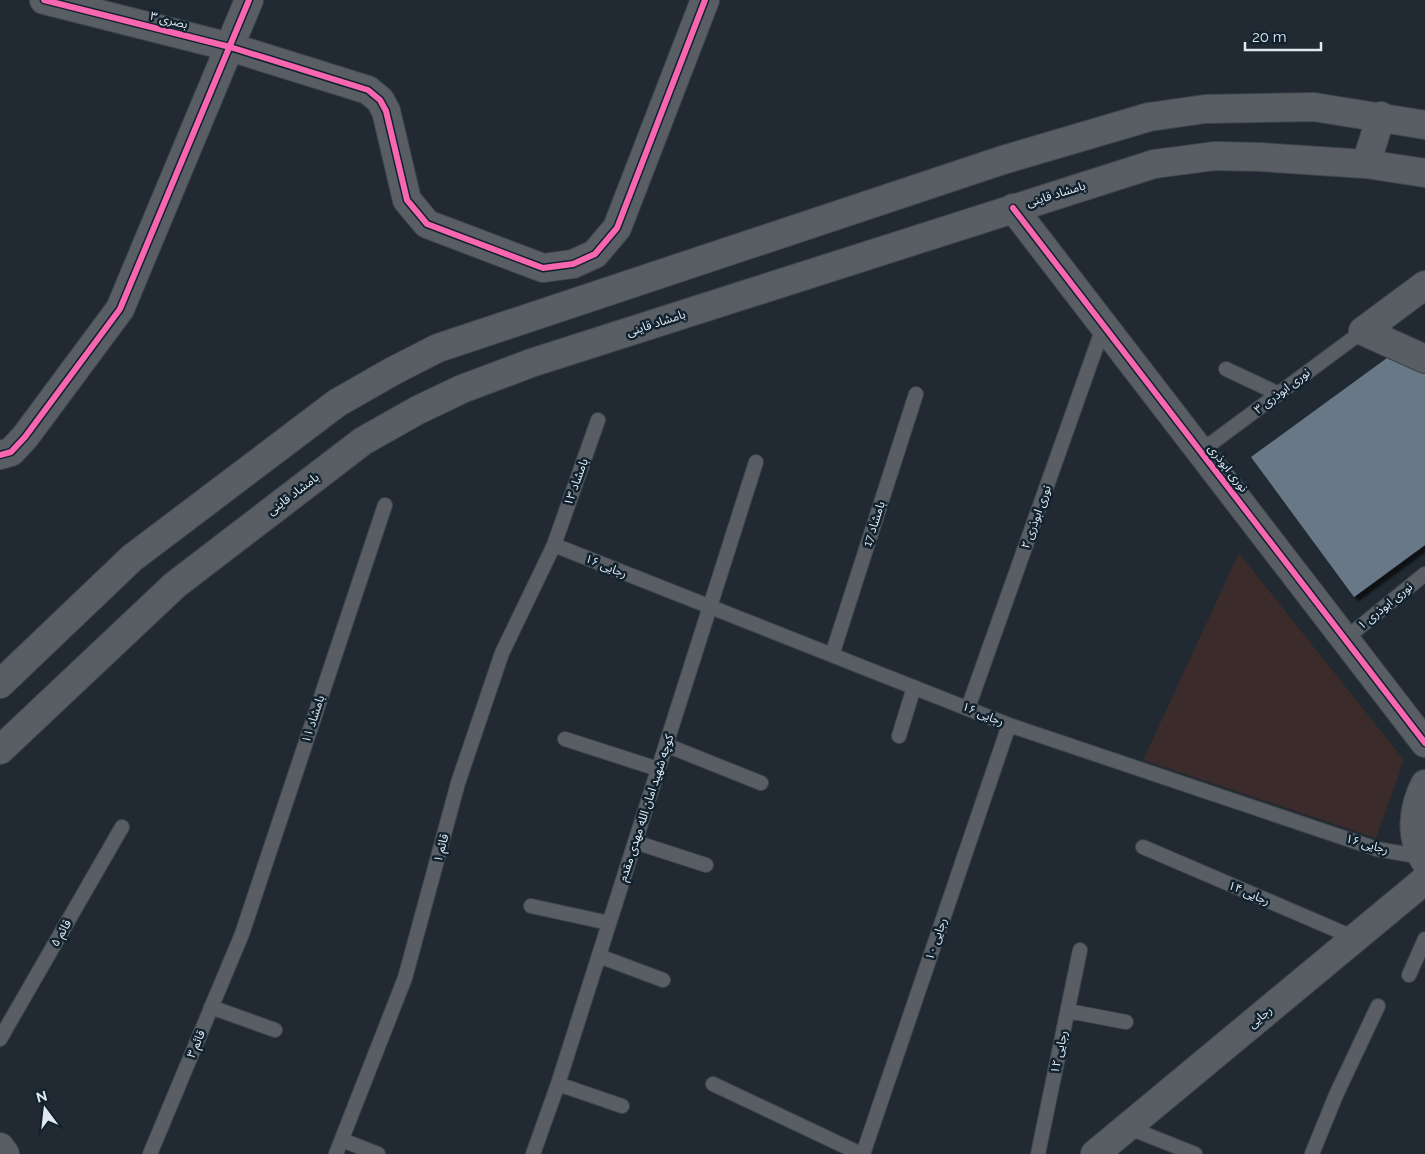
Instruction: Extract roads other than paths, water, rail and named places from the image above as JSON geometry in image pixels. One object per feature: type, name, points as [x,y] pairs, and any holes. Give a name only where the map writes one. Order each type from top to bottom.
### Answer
[{"type":"main road","name":"بصری ۳","points":[[44,0],[230,47],[368,90],[380,100],[386,111],[407,200],[427,224],[542,268],[573,264],[594,254],[617,228],[705,0]]},
{"type":"main road","points":[[0,455],[12,452],[25,437],[120,309],[249,0]]},
{"type":"main road","points":[[0,684],[132,558],[337,403],[438,348],[1003,160],[1149,117],[1205,109],[1314,107],[1381,116],[1425,125]]},
{"type":"main road","points":[[1366,164],[1381,116]]},
{"type":"main road","name":"بامشاد قاینی","points":[[0,750],[175,585],[363,441],[418,410],[462,389],[531,363],[1013,208],[1163,162],[1215,156],[1366,164],[1425,173]]},
{"type":"main road","name":"نوری ابوذری","points":[[1013,208],[1425,743]]},
{"type":"main road","points":[[1425,285],[1363,331],[1425,359]]},
{"type":"main road","points":[[1424,866],[1416,837],[1414,817],[1418,797],[1425,784]]},
{"type":"main road","name":"رجایی","points":[[1095,1154],[1355,938],[1424,866]]},
{"type":"main road","points":[[0,1148],[5,1154]]},
{"type":"lane","name":"نوری ابوذری ۲","points":[[968,708],[1104,325]]},
{"type":"lane","name":"نوری ابوذری ۳","points":[[1201,451],[1363,331]]},
{"type":"lane","points":[[1226,369],[1279,394]]},
{"type":"lane","name":"بامشاد 17","points":[[832,655],[916,394]]},
{"type":"lane","name":"بامشاد ۱۳","points":[[554,545],[598,420]]},
{"type":"lane","name":"کوچه شهید امان الله مهدی مقدم","points":[[533,1154],[558,1084],[756,462]]},
{"type":"lane","name":"بامشاد ۱۱","points":[[242,934],[385,506]]},
{"type":"lane","name":"رجایی ۱۶","points":[[554,545],[1009,725],[1424,866]]},
{"type":"lane","name":"قائم ۱","points":[[336,1154],[405,978],[458,783],[502,653],[554,545]]},
{"type":"lane","name":"نوری ابوذری ۱","points":[[1345,639],[1425,574]]},
{"type":"lane","points":[[899,736],[914,688]]},
{"type":"lane","name":"رجایی ۱۰","points":[[862,1154],[1009,725]]},
{"type":"lane","points":[[565,739],[658,769]]},
{"type":"lane","points":[[666,745],[761,783]]},
{"type":"lane","name":"قائم ۵","points":[[0,1039],[122,827]]},
{"type":"lane","points":[[635,842],[706,865]]},
{"type":"lane","name":"رجایی ۱۴","points":[[1143,847],[1355,938]]},
{"type":"lane","points":[[531,906],[609,923]]},
{"type":"lane","name":"قائم ۳","points":[[150,1154],[242,934]]},
{"type":"lane","points":[[1409,975],[1425,939]]},
{"type":"lane","name":"رجایی ۱۲","points":[[1038,1154],[1080,950]]},
{"type":"lane","points":[[599,956],[662,980]]},
{"type":"lane","points":[[1312,1154],[1336,1095],[1378,1006]]},
{"type":"lane","points":[[211,1007],[276,1030]]},
{"type":"lane","points":[[1068,1011],[1126,1022]]},
{"type":"lane","points":[[558,1084],[622,1106]]},
{"type":"lane","points":[[713,1084],[862,1154]]},
{"type":"lane","points":[[1128,1127],[1195,1154]]},
{"type":"lane","points":[[342,1140],[378,1154]]}]
